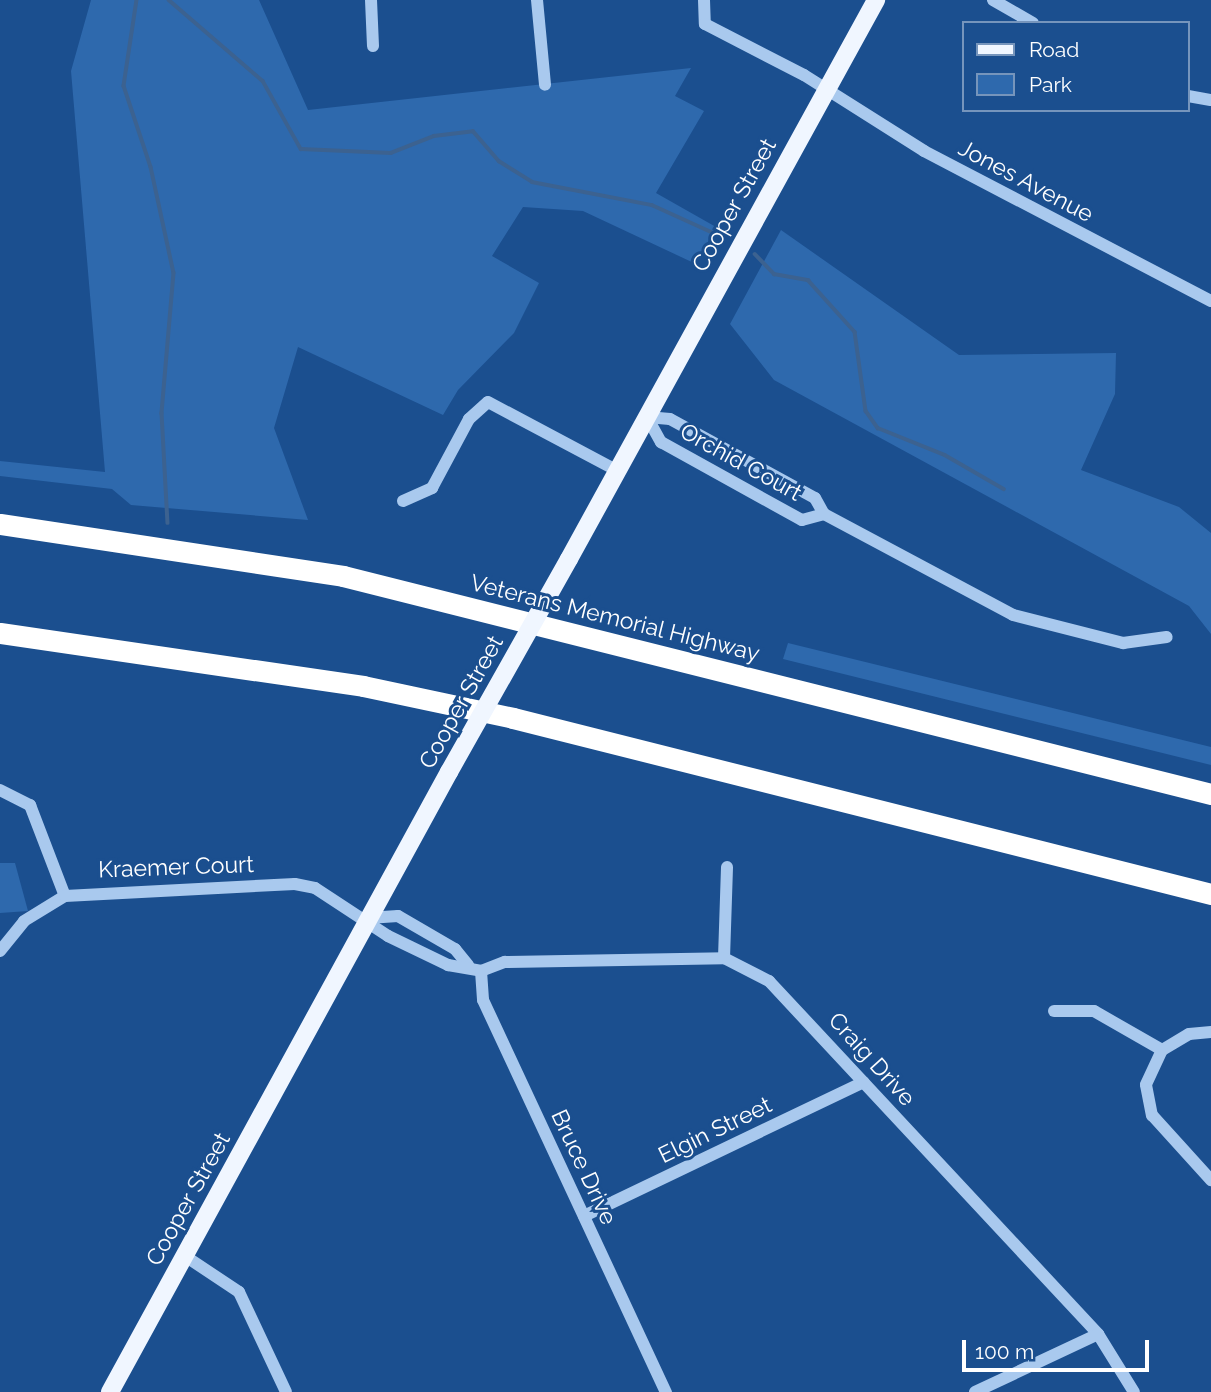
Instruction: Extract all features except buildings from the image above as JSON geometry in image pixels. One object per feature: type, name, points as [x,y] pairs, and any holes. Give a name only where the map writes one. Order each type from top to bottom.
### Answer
[{"type":"highway","name":"Veterans Memorial Highway","points":[[0,524],[343,576],[1211,794]]},
{"type":"highway","points":[[0,633],[337,681],[472,709],[1211,894]]},
{"type":"main road","name":"Cooper Street","points":[[110,1392],[368,918],[876,0]]},
{"type":"street","points":[[371,0],[373,47]]},
{"type":"street","points":[[537,0],[545,85]]},
{"type":"street","name":"Jones Avenue","points":[[704,0],[705,24],[1211,301]]},
{"type":"street","points":[[993,0],[1030,21]]},
{"type":"street","points":[[1190,96],[1211,100]]},
{"type":"street","points":[[403,501],[432,488],[469,419],[488,402],[616,470]]},
{"type":"street","name":"Orchid Court","points":[[647,417],[661,442],[802,520],[824,514]]},
{"type":"street","name":"Orchid Court","points":[[647,417],[670,419],[815,498],[824,514],[1013,615],[1123,643],[1167,637]]},
{"type":"street","points":[[0,790],[30,805],[65,896]]},
{"type":"street","points":[[368,918],[388,936],[436,959],[468,965],[481,971],[505,962],[724,958],[727,867]]},
{"type":"street","name":"Kraemer Court","points":[[0,951],[24,921],[65,896],[295,884],[368,918]]},
{"type":"street","points":[[368,918],[398,916],[455,949],[468,965]]},
{"type":"street","name":"Craig Drive","points":[[724,958],[788,997],[1098,1334],[1134,1392]]},
{"type":"street","name":"Bruce Drive","points":[[481,971],[483,1000],[666,1392]]},
{"type":"street","points":[[1054,1011],[1094,1011],[1162,1050]]},
{"type":"street","points":[[1211,1032],[1189,1034],[1162,1050],[1146,1084],[1152,1115],[1211,1180]]},
{"type":"street","name":"Elgin Street","points":[[584,1216],[864,1082]]},
{"type":"street","points":[[185,1256],[239,1292],[286,1392]]},
{"type":"street","points":[[975,1392],[1098,1334]]},
{"type":"green space","points":[[91,0],[259,0],[308,110],[691,68],[675,96],[704,111],[656,193],[716,227],[696,264],[583,211],[523,207],[492,256],[539,283],[514,333],[458,390],[443,415],[298,347],[274,428],[308,520],[131,505],[112,489],[0,476],[0,461],[105,472],[71,71]]},
{"type":"green space","points":[[781,230],[959,355],[1116,353],[1115,394],[1081,470],[1179,507],[1211,533],[1211,634],[1189,606],[774,380],[730,324]]},
{"type":"green space","points":[[788,643],[1211,747],[1211,765],[783,659]]},
{"type":"green space","points":[[0,863],[15,863],[28,911],[0,913]]},
{"type":"waterway","points":[[137,0],[124,86],[151,167],[174,273],[162,413],[168,523]]},
{"type":"waterway","points":[[169,0],[263,81],[301,149],[391,153],[434,136],[473,131],[499,161],[532,182],[652,205],[720,236]]},
{"type":"waterway","points":[[755,254],[774,274],[808,280],[855,332],[866,411],[878,428],[945,455],[1004,489]]}]
